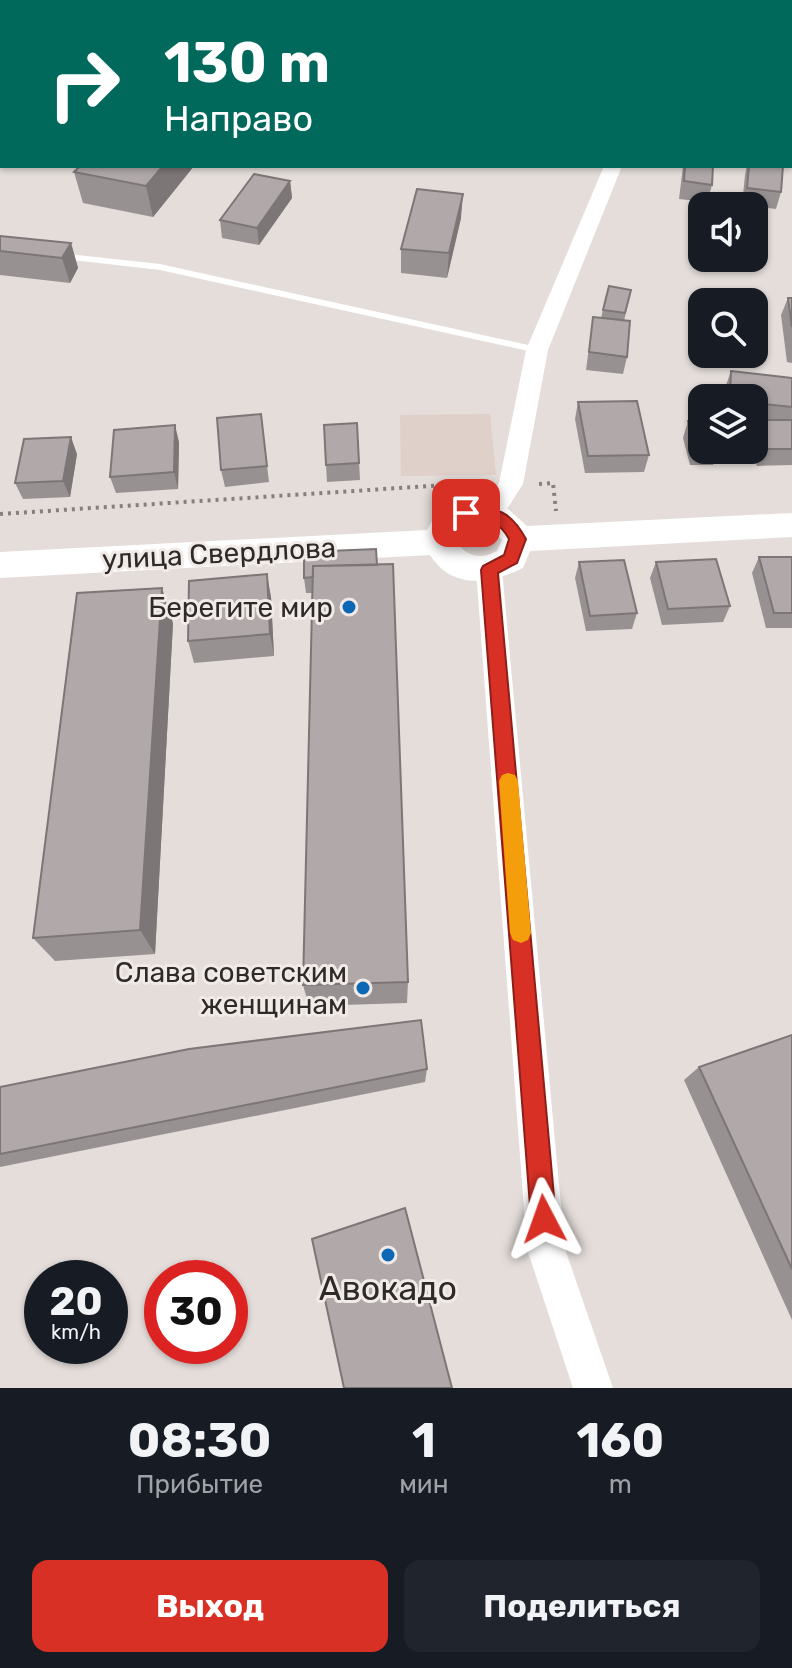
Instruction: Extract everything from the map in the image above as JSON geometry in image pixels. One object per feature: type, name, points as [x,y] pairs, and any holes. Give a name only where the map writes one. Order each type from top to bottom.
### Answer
[{"type":"street","points":[[491,514],[511,484],[537,350],[612,168]]},
{"type":"street","points":[[466,513],[491,514],[509,524],[518,539],[511,559],[489,570],[466,569],[457,564],[447,558],[439,542],[446,524],[466,513]]},
{"type":"street","points":[[518,539],[792,525]]},
{"type":"street","name":"улица Свердлова","points":[[0,565],[439,542]]},
{"type":"street","points":[[489,570],[546,1249],[593,1388]]},
{"type":"lane","points":[[44,254],[160,267],[537,350]]},
{"type":"path","points":[[0,514],[426,484],[553,483],[558,536]]},
{"type":"shaded area","points":[[490,414],[496,475],[401,476],[400,415]]},
{"type":"building","points":[[78,168],[161,168],[146,186],[74,172]]},
{"type":"building","points":[[685,168],[713,168],[712,185],[684,181]]},
{"type":"building","points":[[749,168],[783,168],[781,192],[747,188]]},
{"type":"building","points":[[254,174],[290,181],[257,228],[220,220]]},
{"type":"building","points":[[417,189],[463,194],[449,253],[401,249]]},
{"type":"building","points":[[0,236],[71,243],[62,258],[0,251]]},
{"type":"building","points":[[609,286],[631,290],[625,313],[603,310]]},
{"type":"building","points":[[788,298],[792,298],[792,327]]},
{"type":"building","points":[[593,317],[630,321],[627,357],[589,352]]},
{"type":"building","points":[[731,371],[792,378],[792,407],[768,404],[768,384],[731,384]]},
{"type":"building","points":[[637,401],[649,455],[588,456],[578,402]]},
{"type":"building","points":[[261,414],[267,466],[221,470],[217,418]]},
{"type":"building","points":[[768,420],[792,420],[792,449],[768,449]]},
{"type":"building","points":[[357,423],[359,463],[326,465],[324,425]]},
{"type":"building","points":[[175,425],[174,472],[110,477],[114,430]]},
{"type":"building","points":[[71,437],[63,481],[15,483],[24,439]]},
{"type":"building","points":[[376,549],[377,565],[313,566],[313,577],[304,578],[304,552]]},
{"type":"building","points":[[759,557],[792,557],[792,613],[774,613]]},
{"type":"building","points":[[716,559],[730,606],[668,609],[656,562]]},
{"type":"building","points":[[624,560],[637,613],[590,616],[579,562]]},
{"type":"building","points":[[393,564],[408,982],[303,985],[313,566]]},
{"type":"building","points":[[267,574],[270,634],[188,641],[189,581]]},
{"type":"building","points":[[162,588],[140,930],[33,938],[77,593]]},
{"type":"building","points":[[421,1020],[427,1069],[0,1154],[0,1087],[189,1049]]},
{"type":"building","points":[[792,1035],[792,1269],[699,1067]]},
{"type":"building","points":[[405,1208],[452,1388],[344,1388],[312,1239]]},
{"type":"slow traffic","points":[[508,781],[521,933]]},
{"type":"place","name":"Берегите мир","points":[[349,607]]},
{"type":"place","name":"Слава советским женщинам","points":[[363,988]]},
{"type":"place","name":"Авокадо","points":[[388,1255]]},
{"type":"route","points":[[466,513],[491,514],[509,524],[518,539],[511,559],[489,570],[544,1219]]}]
